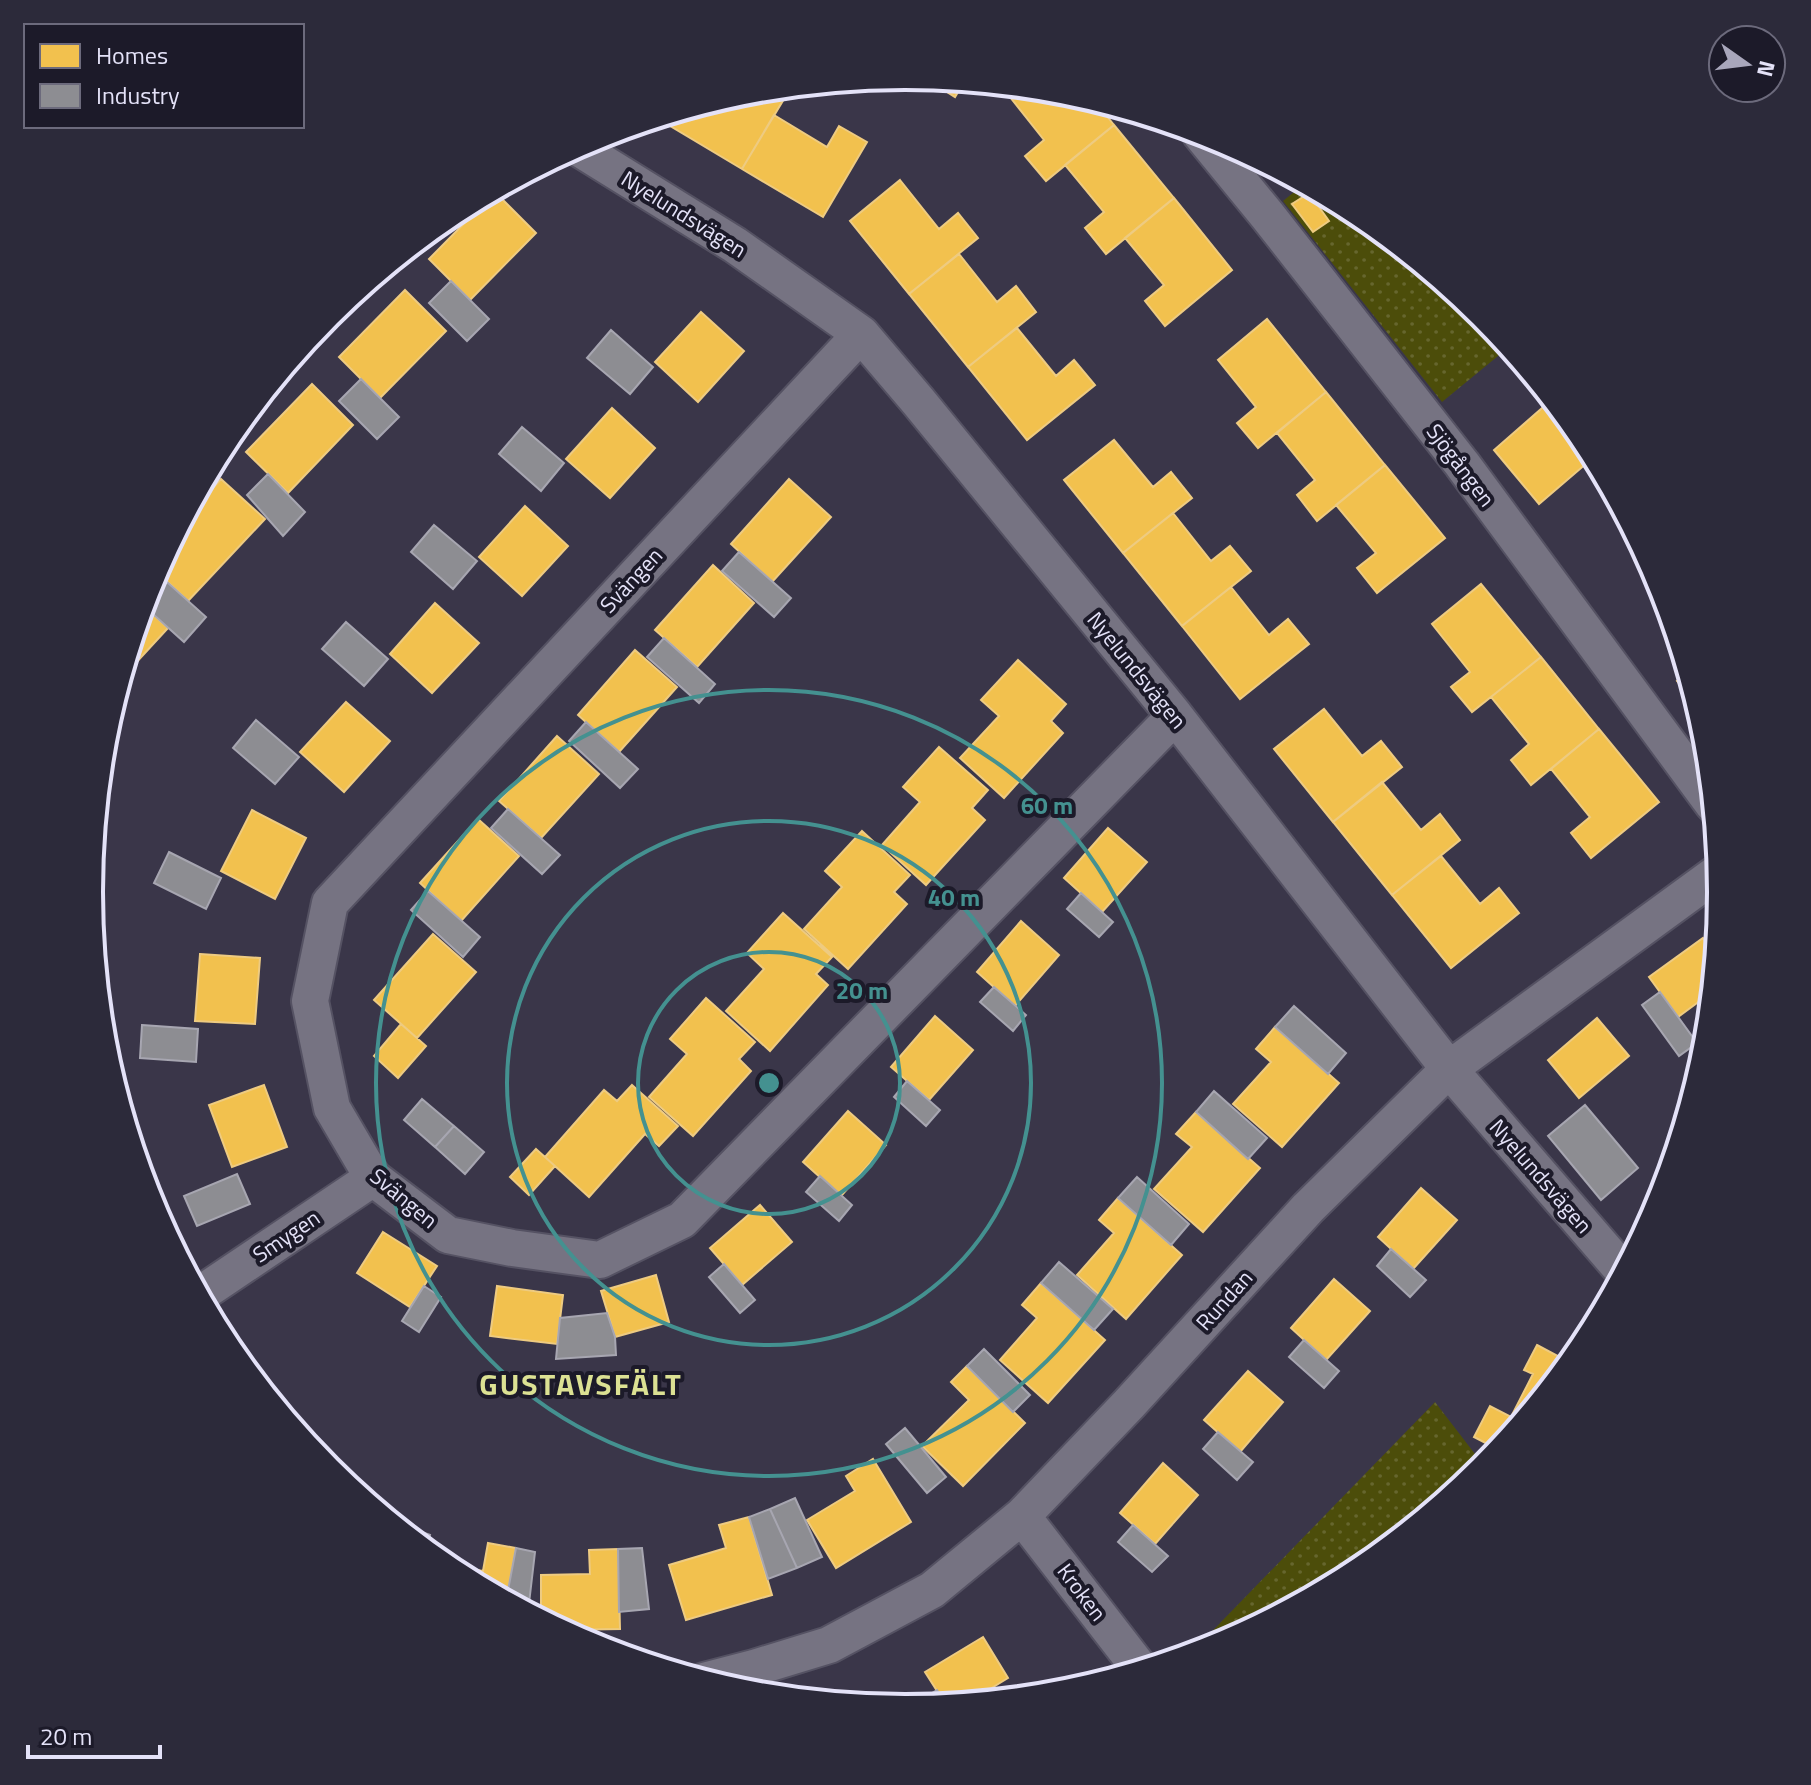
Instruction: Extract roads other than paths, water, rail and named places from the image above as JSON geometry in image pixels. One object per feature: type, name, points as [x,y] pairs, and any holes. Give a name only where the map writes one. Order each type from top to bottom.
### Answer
[{"type":"street","name":"Sjögången","points":[[1216,152],[1462,464],[1701,788]]},
{"type":"street","name":"Nyelundsvägen","points":[[590,155],[735,245],[861,334],[1175,716],[1449,1069],[1616,1263]]},
{"type":"street","name":"Svängen","points":[[861,334],[330,903],[310,1001],[332,1108],[373,1178],[448,1235],[585,1258],[600,1260],[682,1220],[1175,716]]},
{"type":"street","name":"Rundan","points":[[727,1675],[829,1645],[932,1590],[1022,1516],[1308,1208],[1449,1069],[1708,880]]},
{"type":"street","name":"Smygen","points":[[208,1289],[373,1178]]},
{"type":"street","name":"Kroken","points":[[1022,1516],[1134,1661]]},
{"type":"district","name":"GUSTAVSFÄLT","points":[[581,1384]]}]
